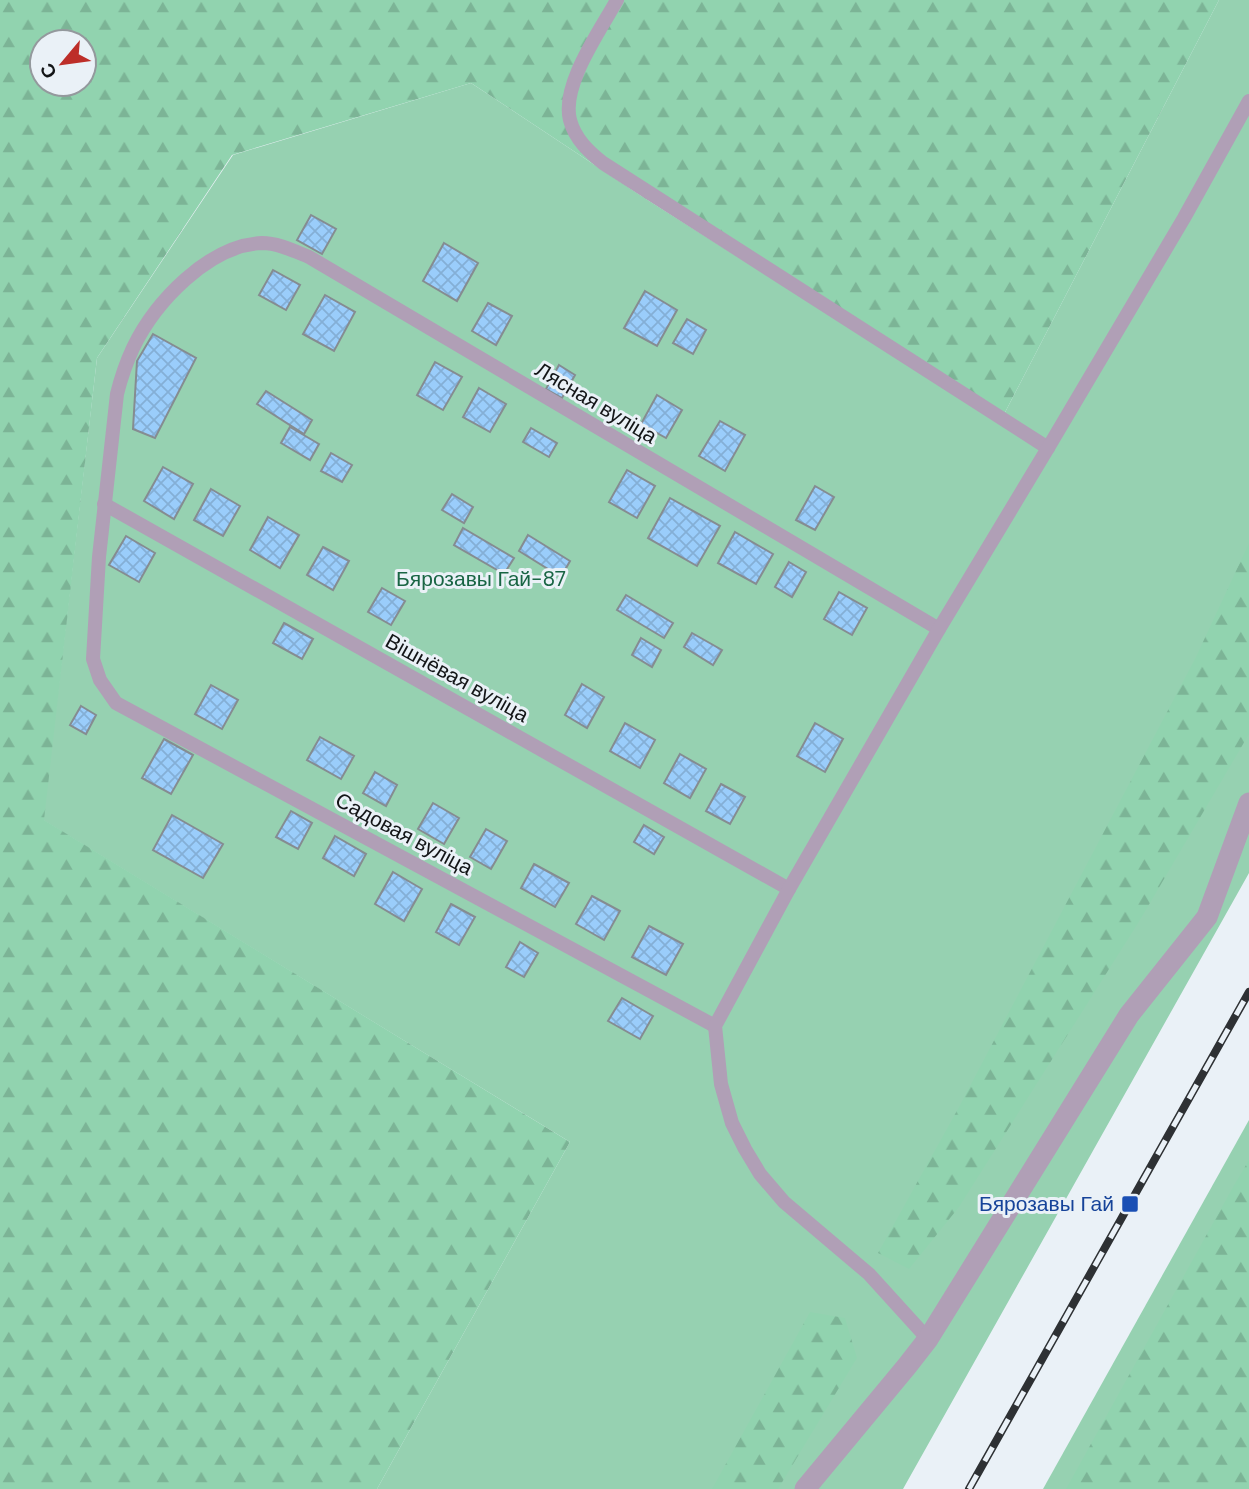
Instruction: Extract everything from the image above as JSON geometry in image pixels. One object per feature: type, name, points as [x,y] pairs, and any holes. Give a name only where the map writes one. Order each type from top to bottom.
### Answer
[{"type":"street","points":[[805,1489],[928,1339],[1129,1015],[1207,916],[1249,803]]},
{"type":"lane","points":[[617,0],[574,81],[569,102],[570,121],[590,153],[1048,448]]},
{"type":"lane","points":[[928,1339],[869,1274],[800,1218],[760,1174],[732,1123],[721,1084],[715,1026],[789,889],[939,629],[1184,218],[1249,101]]},
{"type":"lane","name":"Лясная вуліца","points":[[93,659],[104,504],[117,394],[123,370],[134,345],[169,294],[184,280],[224,254],[244,245],[265,243],[287,247],[309,257],[939,629]]},
{"type":"lane","name":"Вішнёвая вуліца","points":[[104,504],[789,889]]},
{"type":"lane","name":"Садовая вуліца","points":[[93,659],[100,680],[116,703],[715,1026]]},
{"type":"green space","points":[[0,0],[1219,0],[1000,422],[646,199],[471,83],[232,155],[97,358],[44,820],[570,1142],[377,1489],[0,1489]]},
{"type":"green space","name":"Бярозавы Гай-87","points":[[1219,0],[1249,0],[1249,873],[903,1489],[377,1489],[570,1142],[43,820],[97,358],[233,155],[471,83],[646,199],[1000,422]]},
{"type":"green space","points":[[1249,543],[1249,734],[1140,920],[959,1207],[909,1269],[878,1253],[959,1107],[1196,657]]},
{"type":"green space","points":[[1249,1120],[1249,1489],[1043,1489]]},
{"type":"green space","points":[[1249,1160],[1249,1489],[1066,1489],[1233,1187]]},
{"type":"green space","points":[[810,1312],[845,1318],[857,1358],[778,1489],[712,1489]]},
{"type":"building","points":[[311,215],[336,229],[322,254],[297,240]]},
{"type":"building","points":[[444,243],[478,263],[457,301],[423,281]]},
{"type":"building","points":[[273,270],[300,285],[286,310],[259,295]]},
{"type":"building","points":[[645,291],[677,310],[657,346],[624,328]]},
{"type":"building","points":[[325,295],[355,312],[334,351],[303,334]]},
{"type":"building","points":[[488,303],[512,316],[496,345],[472,331]]},
{"type":"building","points":[[687,319],[706,330],[693,354],[673,343]]},
{"type":"building","points":[[153,334],[196,358],[155,438],[133,429],[137,361]]},
{"type":"building","points":[[435,362],[462,377],[443,410],[417,395]]},
{"type":"building","points":[[559,365],[575,375],[562,398],[546,389]]},
{"type":"building","points":[[479,388],[506,404],[490,432],[463,417]]},
{"type":"building","points":[[266,391],[312,420],[304,434],[257,404]]},
{"type":"building","points":[[657,395],[682,410],[666,438],[641,424]]},
{"type":"building","points":[[720,421],[745,435],[725,471],[699,456]]},
{"type":"building","points":[[290,427],[319,444],[310,460],[281,443]]},
{"type":"building","points":[[531,428],[557,443],[549,457],[523,442]]},
{"type":"building","points":[[331,453],[352,465],[342,482],[321,471]]},
{"type":"building","points":[[163,467],[193,484],[174,519],[144,501]]},
{"type":"building","points":[[627,470],[655,486],[637,518],[609,502]]},
{"type":"building","points":[[815,486],[834,497],[815,530],[796,520]]},
{"type":"building","points":[[211,489],[240,506],[223,536],[194,520]]},
{"type":"building","points":[[452,494],[473,507],[464,523],[442,510]]},
{"type":"building","points":[[670,498],[720,526],[697,566],[648,538]]},
{"type":"building","points":[[268,517],[299,535],[280,568],[250,550]]},
{"type":"building","points":[[463,528],[514,558],[504,574],[454,545]]},
{"type":"building","points":[[735,532],[773,554],[756,584],[718,563]]},
{"type":"building","points":[[528,535],[570,561],[561,577],[519,551]]},
{"type":"building","points":[[126,536],[155,553],[139,582],[109,565]]},
{"type":"building","points":[[323,547],[349,561],[333,590],[307,575]]},
{"type":"building","points":[[789,562],[806,572],[792,597],[775,587]]},
{"type":"building","points":[[382,588],[405,601],[391,625],[368,612]]},
{"type":"building","points":[[839,592],[867,608],[852,635],[824,619]]},
{"type":"building","points":[[626,595],[673,623],[664,638],[617,610]]},
{"type":"building","points":[[284,623],[313,639],[302,659],[273,643]]},
{"type":"building","points":[[692,633],[722,650],[713,665],[684,647]]},
{"type":"building","points":[[641,638],[661,650],[652,667],[632,655]]},
{"type":"building","points":[[582,684],[604,697],[587,728],[565,715]]},
{"type":"building","points":[[211,685],[238,700],[222,729],[195,714]]},
{"type":"building","points":[[81,706],[96,715],[86,734],[70,725]]},
{"type":"building","points":[[625,723],[655,740],[640,768],[610,751]]},
{"type":"building","points":[[815,723],[843,739],[825,772],[797,756]]},
{"type":"building","points":[[320,737],[354,756],[341,779],[307,760]]},
{"type":"building","points":[[164,739],[193,755],[171,794],[142,778]]},
{"type":"building","points":[[680,754],[706,769],[690,798],[664,783]]},
{"type":"building","points":[[375,772],[397,785],[386,806],[363,793]]},
{"type":"building","points":[[721,784],[745,797],[730,824],[706,811]]},
{"type":"building","points":[[433,803],[459,818],[444,844],[418,829]]},
{"type":"building","points":[[291,811],[312,823],[298,849],[276,837]]},
{"type":"building","points":[[172,815],[223,844],[203,878],[153,850]]},
{"type":"building","points":[[644,825],[664,837],[654,854],[634,842]]},
{"type":"building","points":[[486,829],[507,841],[491,869],[470,857]]},
{"type":"building","points":[[335,836],[366,854],[354,876],[323,858]]},
{"type":"building","points":[[534,864],[569,883],[555,907],[521,888]]},
{"type":"building","points":[[393,872],[422,889],[404,921],[375,904]]},
{"type":"building","points":[[592,896],[620,911],[604,940],[576,924]]},
{"type":"building","points":[[451,904],[475,917],[459,945],[436,932]]},
{"type":"building","points":[[649,926],[683,944],[666,975],[632,957]]},
{"type":"building","points":[[520,942],[538,953],[524,977],[506,967]]},
{"type":"building","points":[[622,998],[653,1016],[640,1039],[608,1021]]},
{"type":"railway","points":[[969,1489],[1249,992]]},
{"type":"place","name":"Бярозавы Гай","points":[[1130,1204]]}]
